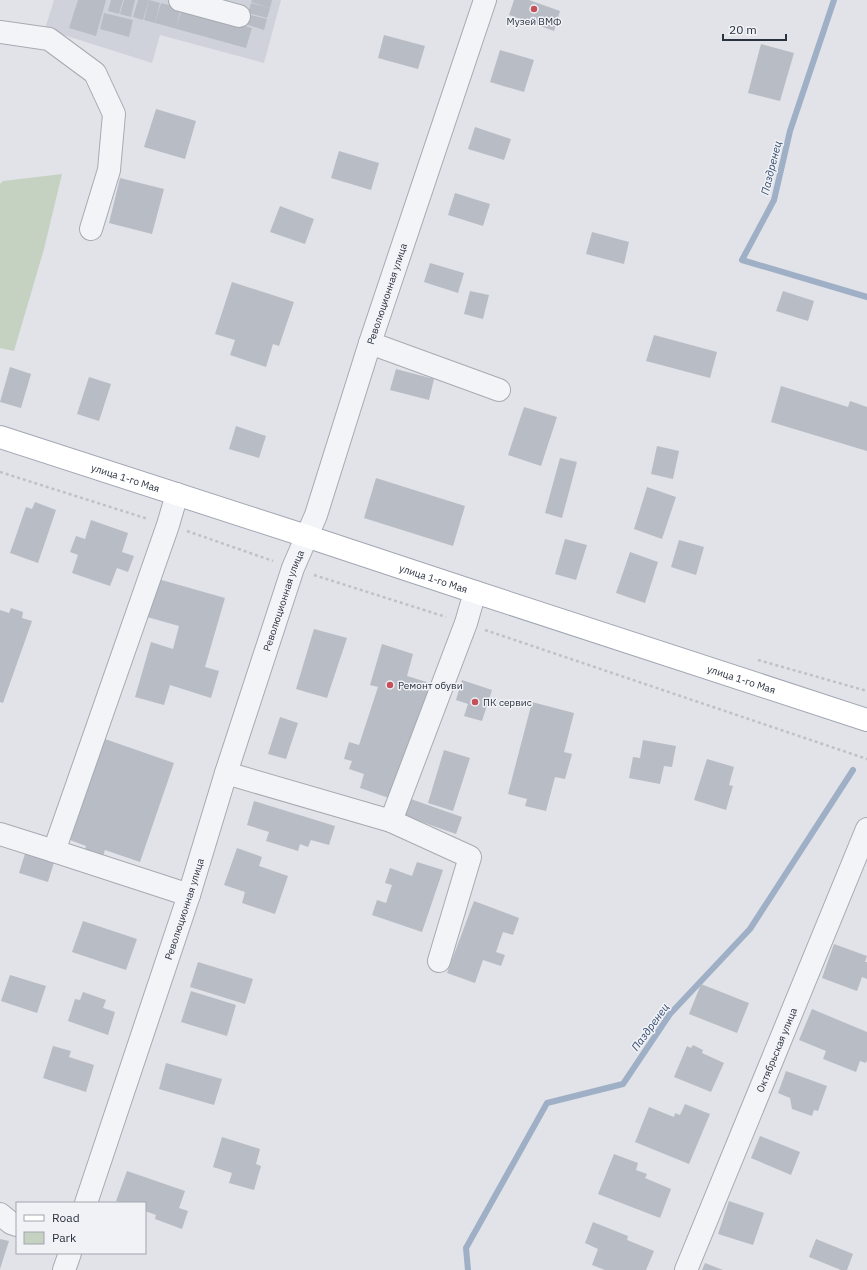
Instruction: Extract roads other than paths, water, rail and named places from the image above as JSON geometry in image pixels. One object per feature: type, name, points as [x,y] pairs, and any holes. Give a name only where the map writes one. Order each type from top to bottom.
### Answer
[{"type":"main road","name":"улица 1-го Мая","points":[[0,437],[867,720]]},
{"type":"street","points":[[180,0],[239,16]]},
{"type":"street","name":"Революционная улица","points":[[86,1202],[189,895],[292,568],[316,515],[370,343],[485,0]]},
{"type":"street","points":[[0,32],[49,39],[95,73],[114,114],[109,170],[91,229]]},
{"type":"street","points":[[370,343],[499,390]]},
{"type":"street","points":[[54,851],[168,525],[177,494]]},
{"type":"street","points":[[391,821],[466,624],[475,592]]},
{"type":"street","points":[[226,774],[391,821],[470,857],[439,961]]},
{"type":"street","name":"Октябрьская улица","points":[[686,1270],[867,829]]},
{"type":"street","points":[[0,834],[189,895]]},
{"type":"street","points":[[0,1214],[16,1224]]},
{"type":"street","points":[[64,1270],[70,1254]]},
{"type":"waterway","name":"Паздренец","points":[[834,0],[790,131],[774,200],[742,260],[867,297]]},
{"type":"waterway","name":"Паздренец","points":[[468,1270],[466,1248],[547,1103],[623,1084],[670,1014],[750,929],[853,770]]},
{"type":"place","name":"Музей ВМФ","points":[[534,9]]},
{"type":"place","name":"Ремонт обуви","points":[[390,685]]},
{"type":"place","name":"ПК сервис","points":[[475,702]]}]
